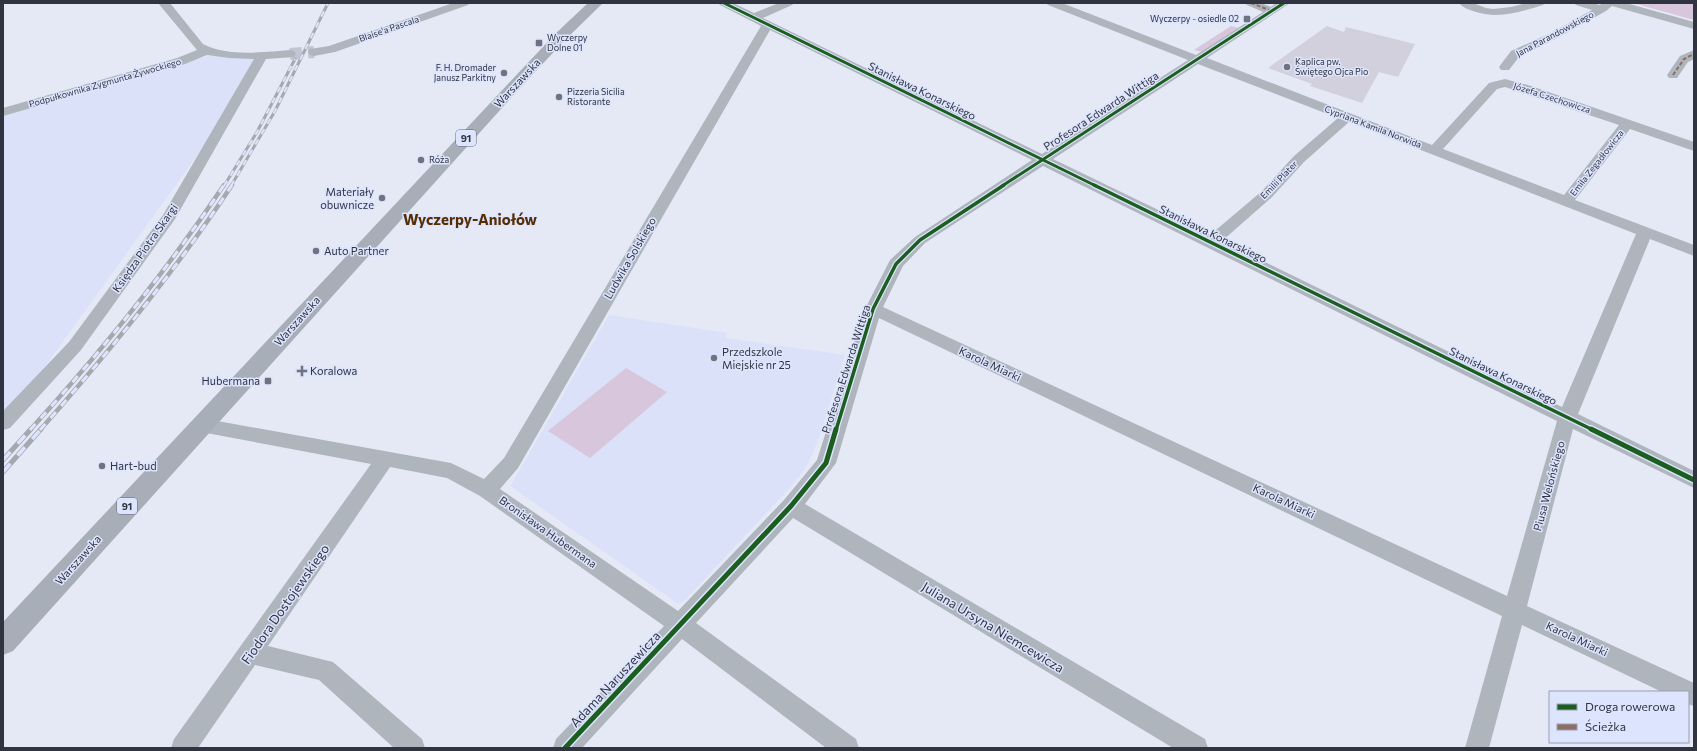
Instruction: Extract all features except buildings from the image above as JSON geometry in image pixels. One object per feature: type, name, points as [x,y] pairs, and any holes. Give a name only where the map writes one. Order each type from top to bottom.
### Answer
[{"type":"main road","name":"Warszawska","points":[[3,642],[549,48],[595,3]]},
{"type":"street","points":[[164,3],[199,47],[206,51],[262,55],[290,54]]},
{"type":"street","name":"Blaise'a Pascala","points":[[314,52],[331,49],[464,3]]},
{"type":"street","name":"Stanisława Konarskiego","points":[[724,3],[1694,480]]},
{"type":"street","points":[[754,18],[788,3]]},
{"type":"street","name":"Cypriana Kamila Norwida","points":[[1052,3],[1694,251]]},
{"type":"street","points":[[1250,3],[1272,10]]},
{"type":"street","name":"Profesora Edwarda Wittiga","points":[[679,624],[791,506],[826,462],[872,309],[896,264],[920,240],[1284,3]]},
{"type":"street","points":[[1465,3],[1496,14],[1539,3]]},
{"type":"street","points":[[1580,3],[1605,6]]},
{"type":"street","points":[[1614,3],[1694,26]]},
{"type":"street","name":"Jana Parandowskiego","points":[[1505,67],[1515,54],[1555,36],[1605,6]]},
{"type":"street","name":"Ludwika Solskiego","points":[[488,490],[511,463],[764,29],[769,26]]},
{"type":"street","name":"Podpułkownika Zygmunta Żywockiego","points":[[3,112],[181,60],[206,51]]},
{"type":"street","points":[[1673,75],[1684,59],[1694,54]]},
{"type":"street","name":"Księdza Piotra Skargi","points":[[3,423],[74,346],[170,216],[262,55]]},
{"type":"street","name":"Józefa Czechowicza","points":[[1434,151],[1493,86],[1505,83],[1527,89],[1694,147]]},
{"type":"street","name":"Emilii Plater","points":[[1211,243],[1267,194],[1299,159],[1347,117]]},
{"type":"street","name":"Emila Zegadłowicza","points":[[1566,202],[1627,124]]},
{"type":"street","name":"Piusa Welońskiego","points":[[1477,748],[1516,610],[1567,418],[1645,232]]},
{"type":"street","name":"Karola Miarki","points":[[872,309],[1688,691]]},
{"type":"street","name":"Bronisława Hubermana","points":[[201,425],[451,471],[488,490],[679,624],[847,748]]},
{"type":"street","name":"Fiodora Dostojewskiego","points":[[183,748],[251,653],[386,458]]},
{"type":"street","name":"Juliana Ursyna Niemcewicza","points":[[791,506],[1196,748]]},
{"type":"street","name":"Adama Naruszewicza","points":[[565,748],[679,624]]},
{"type":"street","points":[[251,653],[325,670],[413,748]]},
{"type":"shaded area","points":[[1633,3],[1694,3],[1694,20]]},
{"type":"shaded area","points":[[1231,26],[1239,28],[1202,52],[1194,50]]},
{"type":"shaded area","points":[[209,56],[256,57],[232,107],[38,376],[3,411],[3,115]]},
{"type":"shaded area","points":[[609,315],[727,333],[725,338],[845,355],[820,435],[809,462],[803,472],[684,601],[677,603],[513,488],[511,485]]},
{"type":"shaded area","points":[[626,368],[667,392],[590,458],[548,431]]},
{"type":"tunnel","points":[[290,54],[314,52]]},
{"type":"railway","points":[[231,186],[275,111],[328,3]]},
{"type":"railway","points":[[224,186],[257,132],[295,59]]},
{"type":"railway","points":[[30,430],[132,311],[179,249],[224,185]]},
{"type":"railway","points":[[40,430],[140,311],[188,249],[232,185]]},
{"type":"railway","points":[[3,460],[31,429]]},
{"type":"railway","points":[[3,472],[41,429]]},
{"type":"marked path","points":[[1251,3],[1272,11]]},
{"type":"marked path","points":[[1673,75],[1684,59],[1694,54]]},
{"type":"cycle path","points":[[724,3],[1694,480]]},
{"type":"cycle path","points":[[565,748],[791,506],[826,463],[873,309],[896,264],[920,240],[1284,3]]},
{"type":"place","name":"Wyczerpy - osiedle 02","points":[[1247,19]]},
{"type":"place","name":"Wyczerpy Dolne 01","points":[[539,43]]},
{"type":"place","name":"Kaplica pw. Świętego Ojca Pio","points":[[1287,67]]},
{"type":"place","name":"F. H. Dromader Janusz Parkitny","points":[[504,73]]},
{"type":"place","name":"Pizzeria Sicilia Ristorante","points":[[559,97]]},
{"type":"place","name":"Róża","points":[[421,160]]},
{"type":"place","name":"Materiały obuwnicze","points":[[382,198]]},
{"type":"place","name":"Auto Partner","points":[[316,251]]},
{"type":"place","name":"Przedszkole Miejskie nr 25","points":[[714,358]]},
{"type":"place","name":"Koralowa","points":[[302,371]]},
{"type":"place","name":"Hubermana","points":[[268,381]]},
{"type":"place","name":"Hart-bud","points":[[102,466]]},
{"type":"district","name":"Wyczerpy-Aniołów","points":[[470,220]]}]
